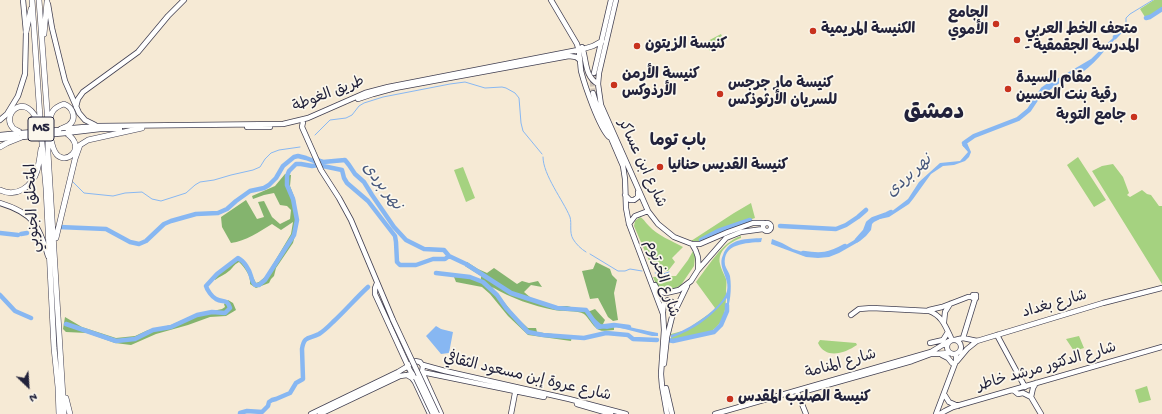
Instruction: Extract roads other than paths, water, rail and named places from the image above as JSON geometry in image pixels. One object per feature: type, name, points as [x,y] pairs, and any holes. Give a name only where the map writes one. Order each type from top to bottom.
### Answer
[{"type":"highway","name":"المتحلق الجنوبي","points":[[39,0],[55,253],[55,315]]},
{"type":"highway","points":[[26,32],[32,1]]},
{"type":"highway","name":"المتحلق الجنوبي","points":[[32,1],[46,188],[49,258],[64,414]]},
{"type":"highway","points":[[42,45],[47,1]]},
{"type":"highway","points":[[48,124],[56,107],[64,104],[67,105],[73,113],[73,120],[68,126],[59,130]]},
{"type":"highway","points":[[0,147],[22,135],[12,128],[9,120],[10,113],[15,108],[22,106],[33,112],[41,132]]},
{"type":"highway","points":[[55,253],[57,232],[75,159],[80,145],[88,140],[142,128]]},
{"type":"highway","points":[[48,130],[55,153],[58,156],[68,158],[75,150],[75,144],[73,138],[66,133]]},
{"type":"highway","points":[[0,190],[5,192],[15,192],[26,188],[37,173],[42,140]]},
{"type":"highway","name":"المتحلق الجنوبي","points":[[56,327],[54,348],[59,414]]},
{"type":"highway","points":[[62,382],[70,414]]},
{"type":"main road","points":[[0,120],[7,114],[18,96],[25,74],[26,32],[23,0]]},
{"type":"main road","points":[[76,107],[78,99],[83,92],[138,52],[168,16],[184,0]]},
{"type":"main road","points":[[551,0],[581,49],[590,77],[597,83]]},
{"type":"main road","points":[[594,73],[611,0]]},
{"type":"main road","name":"شارع ابن عساكر","points":[[616,0],[597,83],[601,105],[648,211],[658,224],[674,237],[692,244]]},
{"type":"main road","points":[[47,1],[65,80],[80,113],[85,120],[97,126]]},
{"type":"main road","name":"طريق الغوطة","points":[[59,130],[97,126],[283,124],[308,118],[365,93],[388,86],[581,49],[593,46],[602,41]]},
{"type":"main road","points":[[581,49],[580,60],[586,88],[606,133],[612,138]]},
{"type":"main road","points":[[0,135],[168,127],[259,128],[282,126],[303,122],[363,97],[386,90],[569,56],[576,57],[580,60]]},
{"type":"main road","points":[[586,88],[591,82],[597,83]]},
{"type":"main road","points":[[69,89],[77,93],[83,92]]},
{"type":"main road","name":"شارع ابن عساكر","points":[[593,93],[623,166],[626,208],[629,224]]},
{"type":"main road","points":[[303,122],[302,127],[311,148]]},
{"type":"main road","points":[[296,123],[311,148],[321,170],[345,208],[377,283],[376,289],[378,294],[437,414]]},
{"type":"main road","points":[[0,139],[48,130],[59,130]]},
{"type":"main road","points":[[625,195],[630,200],[634,200],[638,196],[638,191]]},
{"type":"main road","points":[[0,204],[14,207],[29,217],[37,227],[49,258]]},
{"type":"main road","points":[[629,224],[635,216],[648,211]]},
{"type":"main road","points":[[651,281],[658,291],[666,294],[679,290],[691,281],[698,270],[726,238],[742,232],[763,229],[768,231],[771,227],[770,223],[767,222],[746,225],[700,244],[692,244]]},
{"type":"main road","points":[[763,229],[764,223]]},
{"type":"main road","name":"شارع الخرتوم","points":[[629,224],[663,314],[664,330],[661,374],[667,414]]},
{"type":"main road","points":[[692,244],[697,250],[699,259],[698,270]]},
{"type":"main road","points":[[377,283],[375,294],[410,372],[413,374]]},
{"type":"main road","points":[[672,414],[667,397],[664,373],[667,337],[672,317],[688,284]]},
{"type":"main road","name":"شارع بغداد","points":[[952,340],[963,338],[977,341],[1096,305],[1162,288]]},
{"type":"main road","points":[[927,311],[968,297],[974,298],[963,338]]},
{"type":"main road","points":[[663,314],[664,302],[666,300],[670,300],[672,304],[672,317]]},
{"type":"main road","points":[[944,322],[945,312],[950,304]]},
{"type":"main road","points":[[850,315],[856,310],[872,308],[927,311],[937,315],[944,322],[952,340],[959,342],[961,346],[960,351],[952,354]]},
{"type":"main road","points":[[392,321],[432,414]]},
{"type":"main road","points":[[930,343],[943,340],[948,332]]},
{"type":"main road","points":[[997,335],[1025,386]]},
{"type":"main road","points":[[952,340],[947,345],[947,349],[952,354],[954,364]]},
{"type":"main road","name":"شارع المنامة","points":[[715,414],[931,352],[952,340]]},
{"type":"main road","points":[[936,414],[954,364],[967,348],[977,341]]},
{"type":"main road","name":"شارع الدكتور مرشد خاطر","points":[[940,414],[956,407],[1025,386],[1162,347]]},
{"type":"main road","name":"شارع المنامة","points":[[726,414],[912,361],[931,354],[952,354]]},
{"type":"main road","points":[[940,354],[948,358],[954,364]]},
{"type":"main road","points":[[310,414],[398,372],[415,361],[420,362],[424,368],[422,372],[441,414]]},
{"type":"main road","name":"شارع عروة إبن مسعود الثقافي","points":[[422,365],[611,414]]},
{"type":"main road","points":[[320,414],[407,374],[418,375],[422,372]]},
{"type":"main road","name":"شارع عروة إبن مسعود الثقافي","points":[[422,372],[569,399],[626,414]]},
{"type":"main road","points":[[426,380],[430,373]]},
{"type":"main road","points":[[407,374],[416,382],[432,414]]},
{"type":"main road","points":[[1031,397],[1036,383]]},
{"type":"main road","points":[[511,414],[516,389]]},
{"type":"main road","points":[[1013,390],[1018,394],[1023,393],[1031,397],[1041,414]]},
{"type":"main road","points":[[798,394],[806,414]]},
{"type":"main road","points":[[944,394],[949,402],[956,407],[952,414]]},
{"type":"main road","points":[[789,396],[801,400]]},
{"type":"water","points":[[1117,32],[1120,34],[1088,68],[1076,76],[1073,73],[1063,78],[1061,82],[1041,96],[1039,95],[1043,89],[1057,79],[1091,59],[1115,36]]},
{"type":"water","points":[[968,140],[967,143],[971,152],[965,161],[954,165],[943,166],[931,174],[909,204],[889,217],[874,222],[871,230],[866,236],[839,253],[829,257],[806,257],[771,244],[772,239],[793,249],[809,254],[826,254],[836,251],[861,236],[870,220],[887,215],[908,199],[919,182],[940,163],[960,161],[968,152],[962,145]]},
{"type":"water","points":[[762,238],[761,242],[743,244],[731,248],[727,252],[725,265],[730,276],[731,286],[729,306],[721,327],[716,331],[721,325],[727,311],[727,298],[702,322],[688,331],[671,338],[671,335],[686,329],[704,318],[724,298],[727,291],[727,285],[722,267],[722,256],[730,245],[739,240]]},
{"type":"water","points":[[588,313],[603,326],[626,326],[658,333],[658,336],[652,336],[617,327],[607,329],[598,327]]},
{"type":"water","points":[[436,326],[453,332],[449,353],[441,354],[426,336]]},
{"type":"water","points":[[714,332],[677,341],[673,341]]},
{"type":"waterway","points":[[1126,22],[1126,18],[1130,14],[1153,0]]},
{"type":"waterway","name":"نهر بردى","points":[[1146,18],[1162,9]]},
{"type":"waterway","name":"نهر بردى","points":[[1115,37],[1126,25]]},
{"type":"waterway","points":[[315,135],[330,120],[346,118],[352,115],[359,106],[364,103],[383,97],[465,82],[485,88],[502,87],[515,93],[519,98],[523,131],[542,154]]},
{"type":"waterway","name":"نهر بردى","points":[[965,145],[964,143],[974,136],[1018,119],[1029,110],[1043,89],[1053,82]]},
{"type":"waterway","points":[[73,182],[84,193],[113,196],[125,193],[142,192],[152,199],[161,201],[186,193],[200,182],[214,180],[260,167],[271,153],[279,150],[300,147]]},
{"type":"waterway","name":"نهر بردى","points":[[59,227],[106,229],[130,242],[139,244],[146,241],[164,224],[171,221],[196,214],[218,213],[227,209],[250,191],[264,188],[269,185],[276,178],[283,166],[294,157],[298,156],[323,162],[345,160],[355,174],[364,182],[394,227],[406,240],[424,249],[444,250],[449,256],[466,264],[511,293],[557,308],[586,310],[598,327],[614,325],[629,327]]},
{"type":"waterway","points":[[543,157],[546,172],[570,217],[571,234],[573,239],[586,252]]},
{"type":"waterway","name":"نهر بردى","points":[[66,324],[116,341],[135,339],[153,330],[171,327],[197,315],[212,312],[225,313],[230,308],[228,303],[214,298],[206,286],[217,274],[238,258],[248,268],[255,285],[259,285],[265,280],[294,235],[297,220],[293,199],[287,185],[287,176],[289,171],[296,164],[312,166],[318,165],[342,170],[347,183],[368,201],[395,236],[397,262],[400,265],[416,265],[433,259],[445,259],[449,256]]},
{"type":"waterway","points":[[780,226],[836,229],[846,225],[866,210]]},
{"type":"waterway","name":"نهر بردى","points":[[857,240],[865,231],[868,223],[873,219],[891,212]]},
{"type":"waterway","points":[[701,240],[718,231],[750,220]]},
{"type":"waterway","name":"نهر بردى","points":[[0,233],[18,235]]},
{"type":"waterway","name":"نهر بردى","points":[[21,234],[27,233]]},
{"type":"waterway","name":"نهر بردى","points":[[803,253],[825,254],[845,246]]},
{"type":"waterway","points":[[590,254],[618,271],[630,269],[642,271]]},
{"type":"waterway","points":[[655,273],[663,274],[669,272]]},
{"type":"waterway","name":"نهر بردى","points":[[436,273],[470,277],[483,282],[497,295],[506,308],[528,332],[543,335],[584,338],[606,333],[628,335],[633,339],[657,340]]},
{"type":"waterway","name":"نهر بردى","points":[[240,414],[247,411],[262,412],[268,406],[269,402],[290,393],[296,383],[303,379],[302,349],[304,341],[325,330],[368,287]]},
{"type":"waterway","name":"نهر بردى","points":[[0,295],[15,311],[31,318]]},
{"type":"waterway","name":"نهر بردى","points":[[668,340],[673,341],[714,332],[721,325],[727,311],[727,305]]},
{"type":"tunnel","points":[[593,93],[592,83],[594,73]]},
{"type":"place","name":"الجامع الأموي","points":[[996,24]]},
{"type":"place","name":"الكنيسة المريمية","points":[[813,31]]},
{"type":"place","name":"متحف الخط العربي - المدرسة الجقمقية","points":[[1017,40]]},
{"type":"place","name":"كنيسة الزيتون","points":[[637,46]]},
{"type":"place","name":"كنيسة الأرمن الأرذوكس","points":[[614,85]]},
{"type":"place","name":"مقام السيدة رقية بنت الحسين","points":[[1008,89]]},
{"type":"place","name":"كنيسة مار جرجس للسريان الأرثوذكس","points":[[720,94]]},
{"type":"place","name":"جامع التوبة","points":[[1134,117]]},
{"type":"place","name":"كنيسة القديس حنانيا","points":[[660,167]]},
{"type":"place","name":"كنيسة الصليب المقدس","points":[[730,399]]},
{"type":"district","name":"دمشق","points":[[934,114]]},
{"type":"district","name":"باب توما","points":[[678,142]]}]
